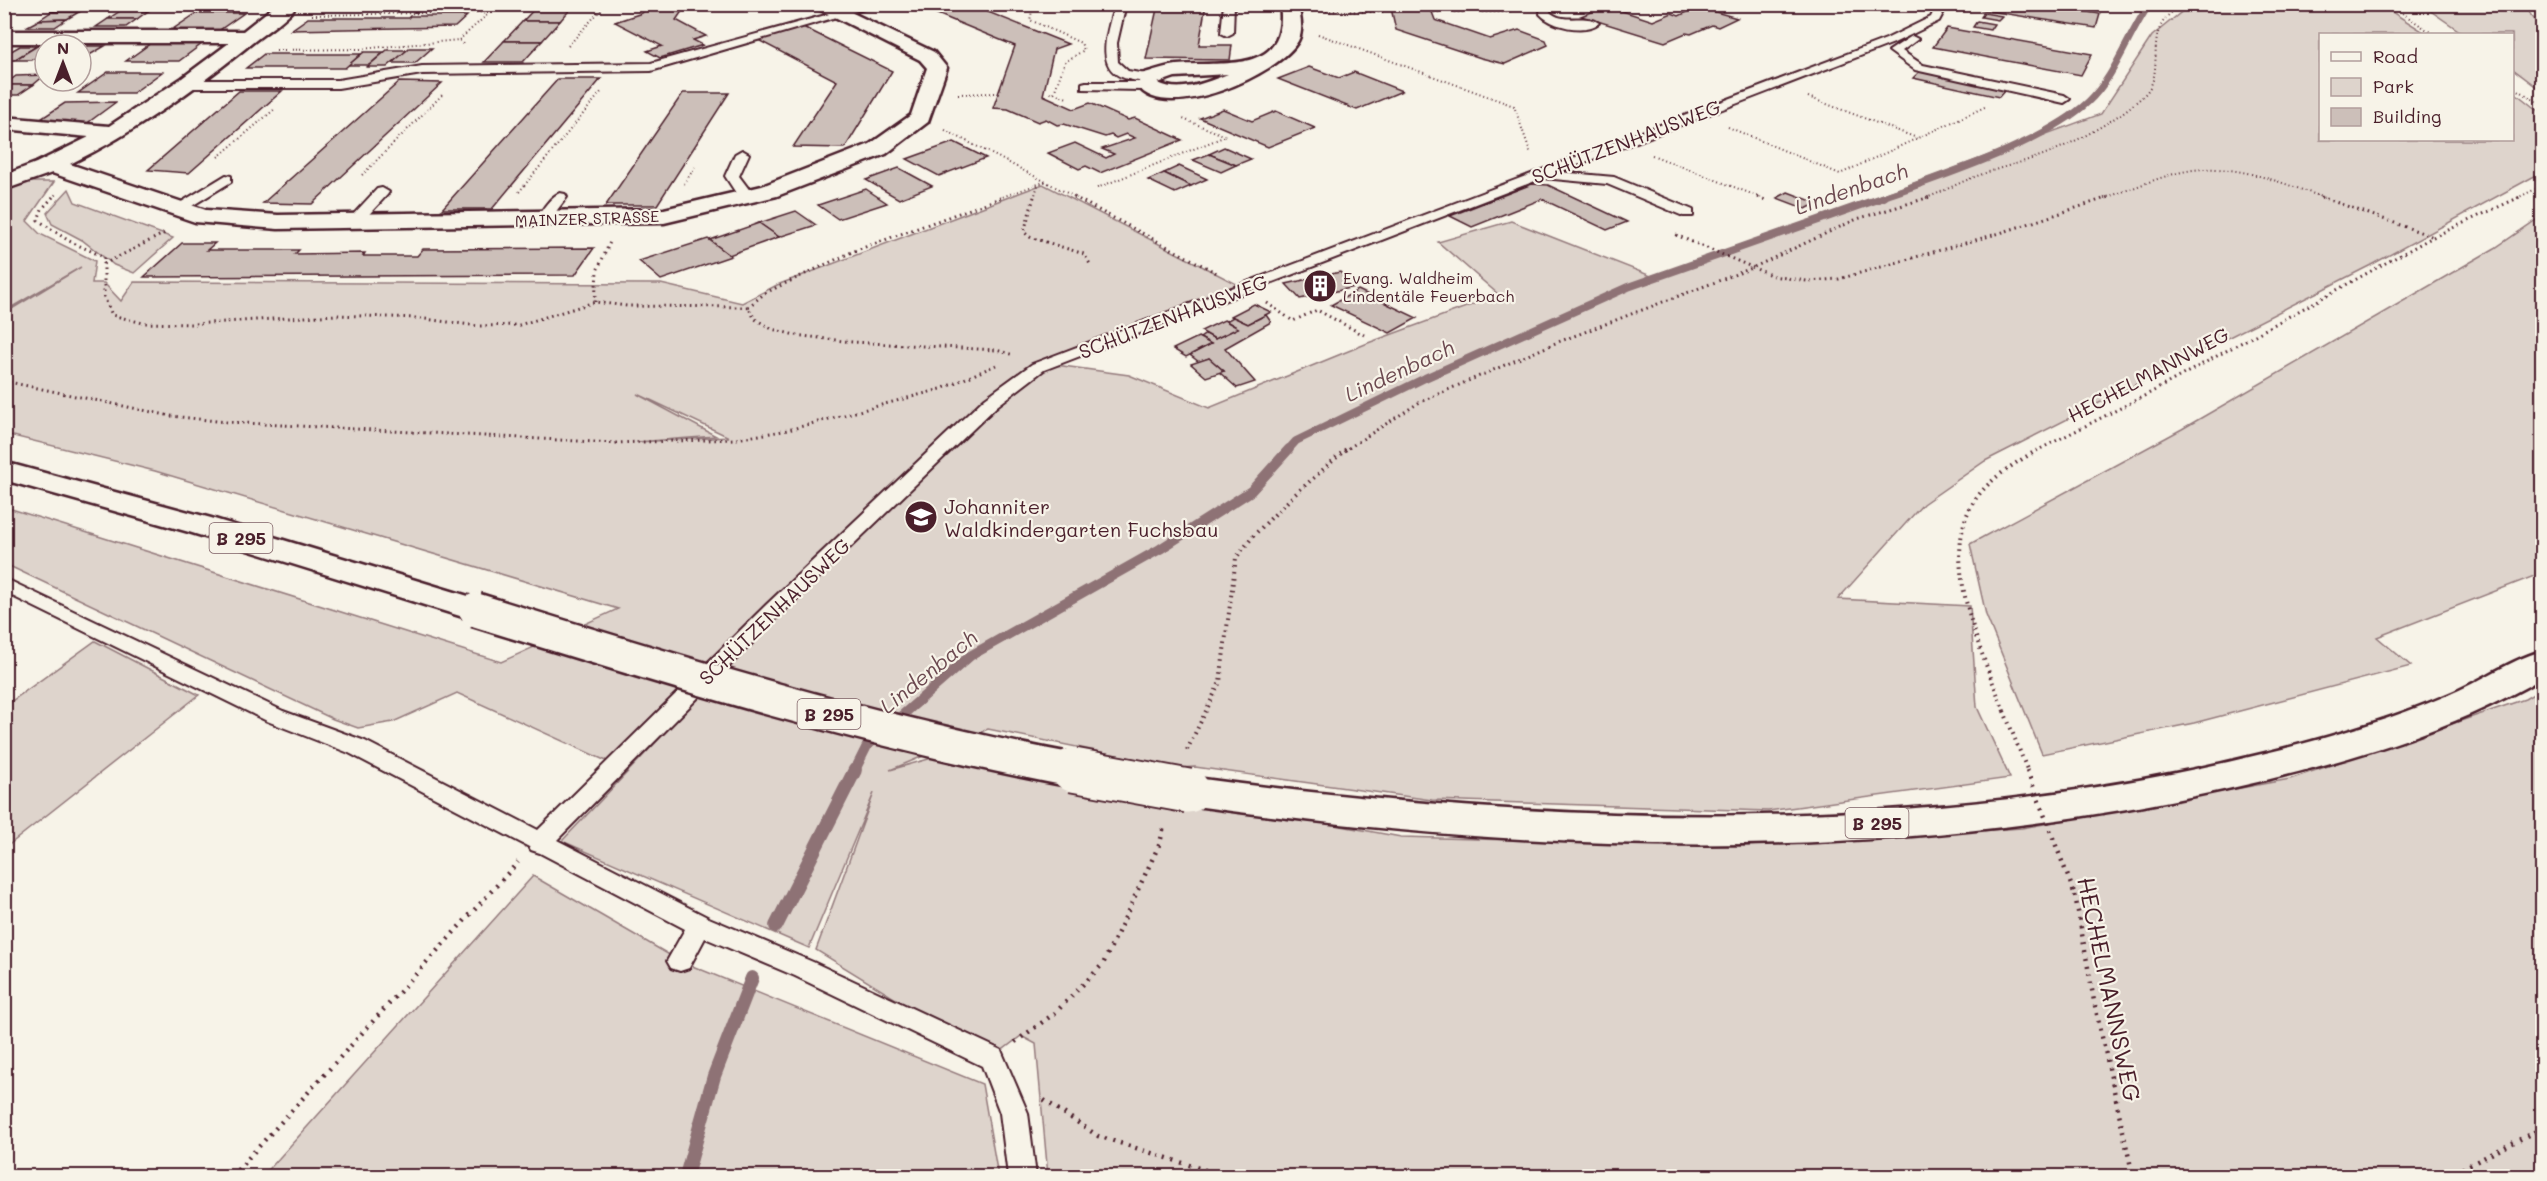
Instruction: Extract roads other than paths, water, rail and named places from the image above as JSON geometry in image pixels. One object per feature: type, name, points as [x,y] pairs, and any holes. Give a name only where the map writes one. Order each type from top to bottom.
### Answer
[{"type":"street","name":"MAINZER STRASSE","points":[[52,165],[203,217],[278,222],[664,216],[769,191],[879,149],[921,118],[937,68],[927,56],[818,4]]},
{"type":"street","points":[[4,183],[52,165],[115,133],[282,10]]},
{"type":"street","points":[[1148,82],[1174,71],[1255,66],[1277,54],[1288,41],[1291,13]]},
{"type":"street","points":[[4,37],[248,37]]},
{"type":"street","points":[[4,123],[115,133]]},
{"type":"street","name":"B 295","points":[[4,471],[200,525],[648,664],[954,746],[1186,774],[1343,812],[1471,823],[1685,829],[1850,826],[1995,813],[2202,782],[2305,757],[2404,727],[2518,678],[2542,663]]},
{"type":"lane","points":[[1121,4],[1110,53],[1113,66],[1123,74],[1148,82]]},
{"type":"lane","points":[[1227,33],[1229,4]]},
{"type":"lane","points":[[1547,4],[1544,12],[1554,19],[1578,24],[1593,23]]},
{"type":"lane","name":"SCHÜTZENHAUSWEG","points":[[539,844],[773,610],[991,402],[1038,367],[1901,36],[1935,19],[1943,4]]},
{"type":"lane","points":[[184,84],[338,84],[422,70],[651,67],[866,7]]},
{"type":"lane","points":[[1901,36],[1914,40],[1895,51],[1919,68],[2064,99]]},
{"type":"lane","points":[[1086,86],[1148,82]]},
{"type":"lane","points":[[742,153],[731,172],[731,178],[747,196]]},
{"type":"lane","points":[[1539,175],[1609,180],[1688,213]]},
{"type":"lane","points":[[177,209],[226,179]]},
{"type":"lane","points":[[355,221],[382,192]]},
{"type":"lane","points":[[543,219],[560,197]]},
{"type":"lane","points":[[4,584],[275,716],[357,747],[539,844],[700,925],[804,969],[992,1058],[1014,1113],[1022,1176]]},
{"type":"lane","points":[[680,960],[700,925]]},
{"type":"waterway","name":"Lindenbach","points":[[1880,198],[1989,158],[2069,117],[2088,102],[2106,81],[2149,5]]},
{"type":"waterway","name":"Lindenbach","points":[[1287,451],[1296,441],[1425,378],[1628,287],[1884,197]]},
{"type":"waterway","name":"Lindenbach","points":[[855,770],[867,746],[970,656],[1160,549],[1251,491],[1289,449]]},
{"type":"waterway","name":"Lindenbach","points":[[776,926],[855,770]]},
{"type":"waterway","name":"Lindenbach","points":[[686,1176],[714,1076],[752,978]]},
{"type":"place","name":"Evang. Waldheim Lindentäle Feuerbach","points":[[1320,286]]},
{"type":"place","name":"Johanniter Waldkindergarten Fuchsbau","points":[[921,517]]}]
